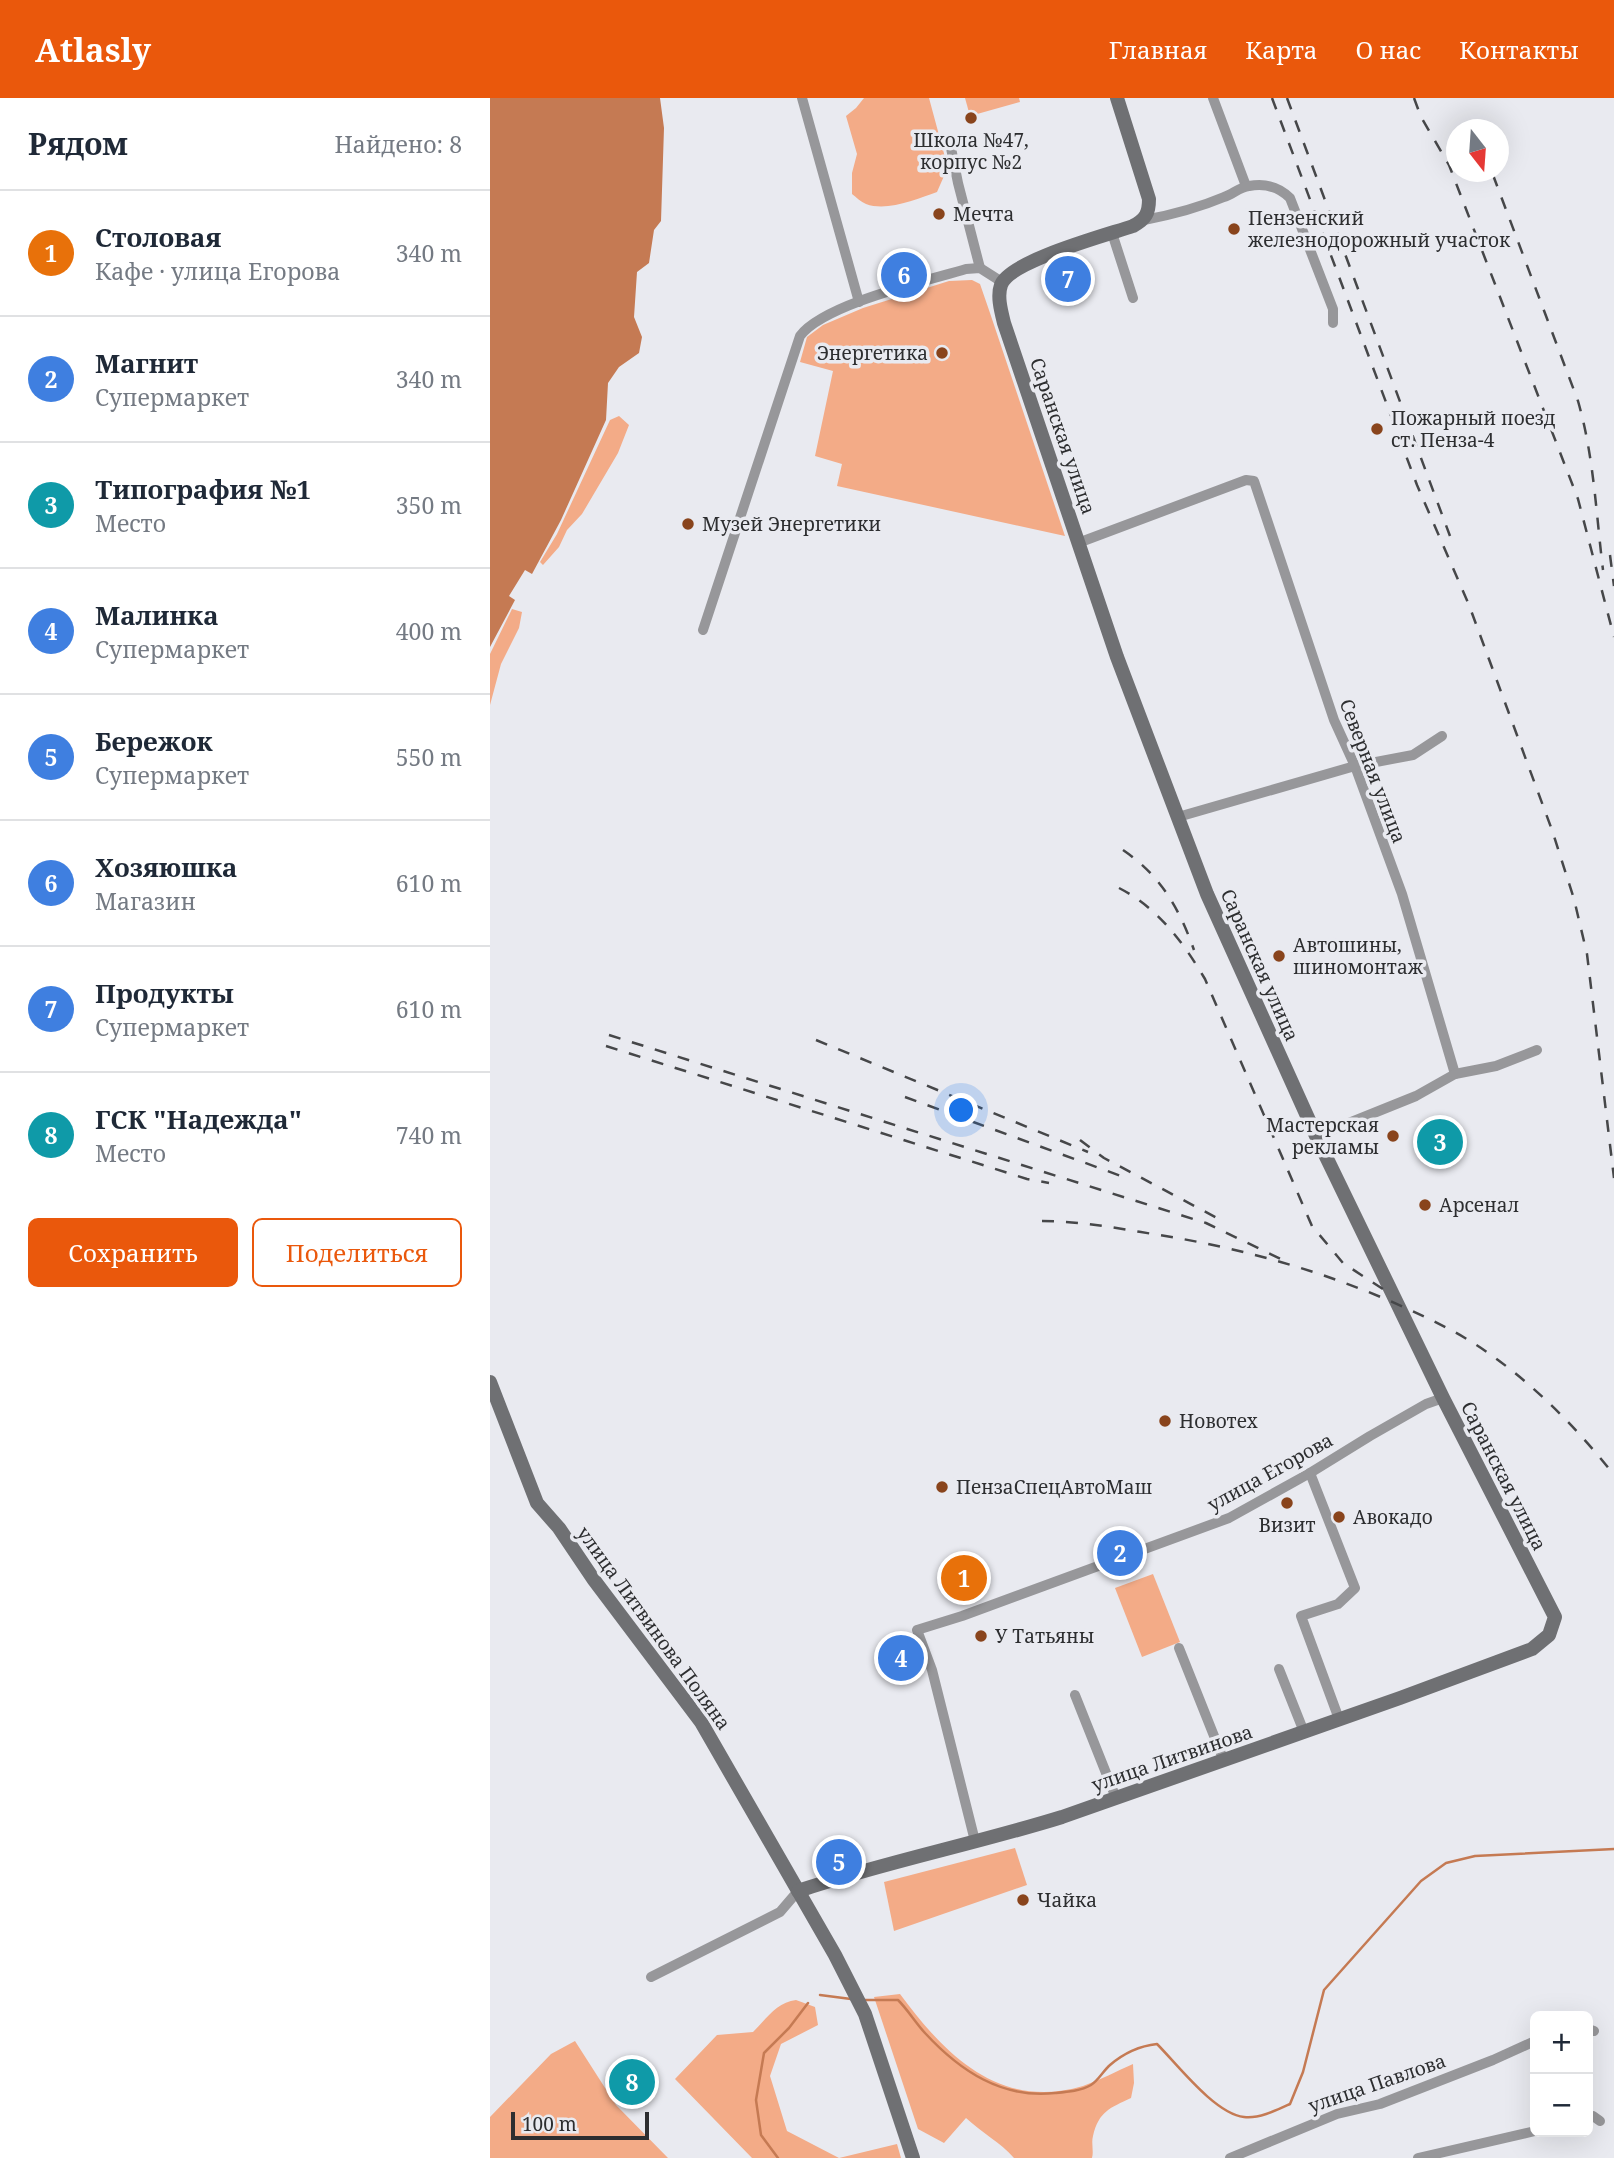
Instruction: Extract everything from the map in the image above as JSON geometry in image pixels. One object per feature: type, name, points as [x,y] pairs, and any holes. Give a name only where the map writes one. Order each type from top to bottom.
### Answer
[{"type":"main road","points":[[1002,282],[1011,272],[1039,258],[1144,220],[1149,211],[1149,199],[1117,98]]},
{"type":"main road","name":"Саранская улица","points":[[1002,282],[1000,300],[1004,323],[1117,657],[1229,945],[1317,1138],[1443,1398],[1555,1617],[1549,1635]]},
{"type":"main road","name":"улица Литвинова Поляна","points":[[490,1382],[537,1503],[559,1528],[594,1580],[701,1722],[841,1965],[865,2014],[913,2158]]},
{"type":"main road","name":"улица Литвинова","points":[[798,1891],[845,1875],[1023,1829],[1116,1798],[1532,1649],[1549,1635]]},
{"type":"street","points":[[802,98],[859,302]]},
{"type":"street","points":[[1213,98],[1246,186]]},
{"type":"street","points":[[951,148],[980,268]]},
{"type":"street","points":[[1144,220],[1175,214],[1227,197],[1246,186],[1269,185],[1281,189],[1290,198],[1333,309],[1333,323]]},
{"type":"street","points":[[1112,233],[1133,298]]},
{"type":"street","points":[[703,631],[800,336],[805,329],[817,320],[859,302],[966,269],[980,268],[1002,282]]},
{"type":"street","name":"Северная улица","points":[[1078,543],[1246,480],[1254,481],[1334,720],[1355,766],[1402,894],[1455,1074]]},
{"type":"street","points":[[1178,817],[1355,766],[1413,755],[1442,736]]},
{"type":"street","points":[[1317,1138],[1416,1096],[1455,1074],[1496,1066],[1537,1050]]},
{"type":"street","name":"улица Егорова","points":[[975,1841],[932,1670],[917,1630],[1229,1518],[1426,1404],[1443,1398]]},
{"type":"street","points":[[1310,1473],[1355,1588],[1338,1604],[1301,1616],[1339,1719]]},
{"type":"street","points":[[1179,1648],[1224,1761]]},
{"type":"street","points":[[1279,1669],[1304,1732]]},
{"type":"street","points":[[1075,1695],[1116,1798]]},
{"type":"street","points":[[651,1977],[780,1912],[798,1891]]},
{"type":"street","name":"улица Павлова","points":[[1230,2158],[1337,2114],[1387,2101],[1530,2043]]},
{"type":"street","points":[[1593,2116],[1600,2121]]},
{"type":"street","points":[[1418,2158],[1530,2132]]},
{"type":"shaded area","points":[[490,98],[660,98],[664,128],[661,221],[654,230],[649,263],[637,272],[634,317],[642,337],[639,353],[619,367],[608,383],[606,420],[561,520],[532,574],[525,570],[509,596],[515,600],[490,647]]},
{"type":"shaded area","points":[[864,98],[929,98],[946,161],[944,176],[937,192],[902,204],[883,206],[866,204],[852,194],[852,173],[857,154],[846,116]]},
{"type":"shaded area","points":[[965,98],[1019,98],[1020,102],[970,116]]},
{"type":"shaded area","points":[[972,280],[980,284],[1065,536],[837,486],[842,464],[815,456],[833,371],[800,362],[807,337],[823,325],[863,308],[949,281]]},
{"type":"shaded area","points":[[619,416],[629,425],[618,453],[582,514],[567,530],[559,547],[543,565],[540,562],[557,534],[610,420]]},
{"type":"shaded area","points":[[512,609],[522,612],[519,628],[501,664],[490,705],[490,654]]},
{"type":"shaded area","points":[[1153,1574],[1180,1642],[1142,1657],[1115,1588]]},
{"type":"shaded area","points":[[1015,1848],[1027,1885],[894,1931],[884,1882]]},
{"type":"shaded area","points":[[900,1994],[936,2038],[956,2057],[1000,2084],[1026,2091],[1053,2092],[1083,2086],[1133,2064],[1134,2083],[1131,2098],[1102,2116],[1092,2139],[1092,2158],[1014,2158],[966,2118],[944,2143],[918,2129],[874,1997]]},
{"type":"shaded area","points":[[796,2000],[815,2007],[818,2025],[781,2044],[770,2076],[787,2131],[839,2158],[752,2158],[675,2079],[717,2035],[753,2032],[777,2008]]},
{"type":"shaded area","points":[[575,2041],[616,2105],[668,2158],[490,2158],[490,2117],[551,2054]]},
{"type":"shaded area","points":[[897,2144],[901,2158],[839,2158]]},
{"type":"waterway","points":[[865,2000],[898,2000],[938,2047],[983,2080],[1000,2087],[1036,2094],[1078,2090],[1094,2083],[1110,2065],[1126,2054],[1157,2044],[1197,2087],[1221,2107],[1233,2114],[1256,2117],[1290,2104],[1303,2072],[1324,1990],[1421,1881],[1446,1863],[1475,1856],[1614,1849]]},
{"type":"waterway","points":[[820,1995],[851,1999]]},
{"type":"waterway","points":[[778,2158],[761,2135],[756,2100],[764,2053],[789,2028],[808,2003]]},
{"type":"railway","points":[[1272,98],[1417,485],[1469,605],[1552,830],[1574,899],[1587,954],[1614,1178]]},
{"type":"railway","points":[[1287,98],[1450,536]]},
{"type":"railway","points":[[1414,98],[1421,117],[1449,165],[1578,499],[1614,637]]},
{"type":"railway","points":[[1496,182],[1578,401],[1591,464],[1603,570]]},
{"type":"railway","points":[[1610,555],[1614,586]]},
{"type":"railway","points":[[1123,850],[1148,871],[1167,894],[1182,920],[1194,950]]},
{"type":"railway","points":[[1119,888],[1158,916],[1188,952],[1205,979],[1312,1226],[1343,1263],[1392,1295]]},
{"type":"railway","points":[[609,1035],[1206,1223],[1287,1262]]},
{"type":"railway","points":[[816,1040],[1088,1152]]},
{"type":"railway","points":[[606,1046],[1027,1179],[1049,1183]]},
{"type":"railway","points":[[905,1097],[1121,1176]]},
{"type":"railway","points":[[1080,1140],[1104,1158],[1219,1219]]},
{"type":"railway","points":[[1042,1221],[1111,1227],[1229,1249],[1304,1269],[1378,1296],[1449,1329],[1518,1375],[1560,1413],[1614,1475]]},
{"type":"place","name":"Школа №47, корпус №2","points":[[971,118]]},
{"type":"place","name":"Мечта","points":[[939,214]]},
{"type":"place","name":"Пензенский железнодорожный участок","points":[[1234,229]]},
{"type":"place","name":"Хозяюшка","points":[[904,275]]},
{"type":"place","name":"Продукты","points":[[1068,279]]},
{"type":"place","name":"Энергетика","points":[[942,353]]},
{"type":"place","name":"Пожарный поезд ст. Пенза-4","points":[[1377,429]]},
{"type":"place","name":"Музей Энергетики","points":[[688,524]]},
{"type":"place","name":"Автошины, шиномонтаж","points":[[1279,956]]},
{"type":"place","name":"Мастерская рекламы","points":[[1393,1136]]},
{"type":"place","name":"Типография №1","points":[[1440,1142]]},
{"type":"place","name":"Арсенал","points":[[1425,1205]]},
{"type":"place","name":"Новотех","points":[[1165,1421]]},
{"type":"place","name":"ПензаСпецАвтоМаш","points":[[942,1487]]},
{"type":"place","name":"Визит","points":[[1287,1503]]},
{"type":"place","name":"Авокадо","points":[[1339,1517]]},
{"type":"place","name":"Магнит","points":[[1120,1553]]},
{"type":"place","name":"Столовая","points":[[964,1578]]},
{"type":"place","name":"У Татьяны","points":[[981,1636]]},
{"type":"place","name":"Малинка","points":[[901,1658]]},
{"type":"place","name":"Бережок","points":[[839,1862]]},
{"type":"place","name":"Чайка","points":[[1023,1900]]},
{"type":"place","name":"ГСК \"Надежда\"","points":[[632,2082]]}]
